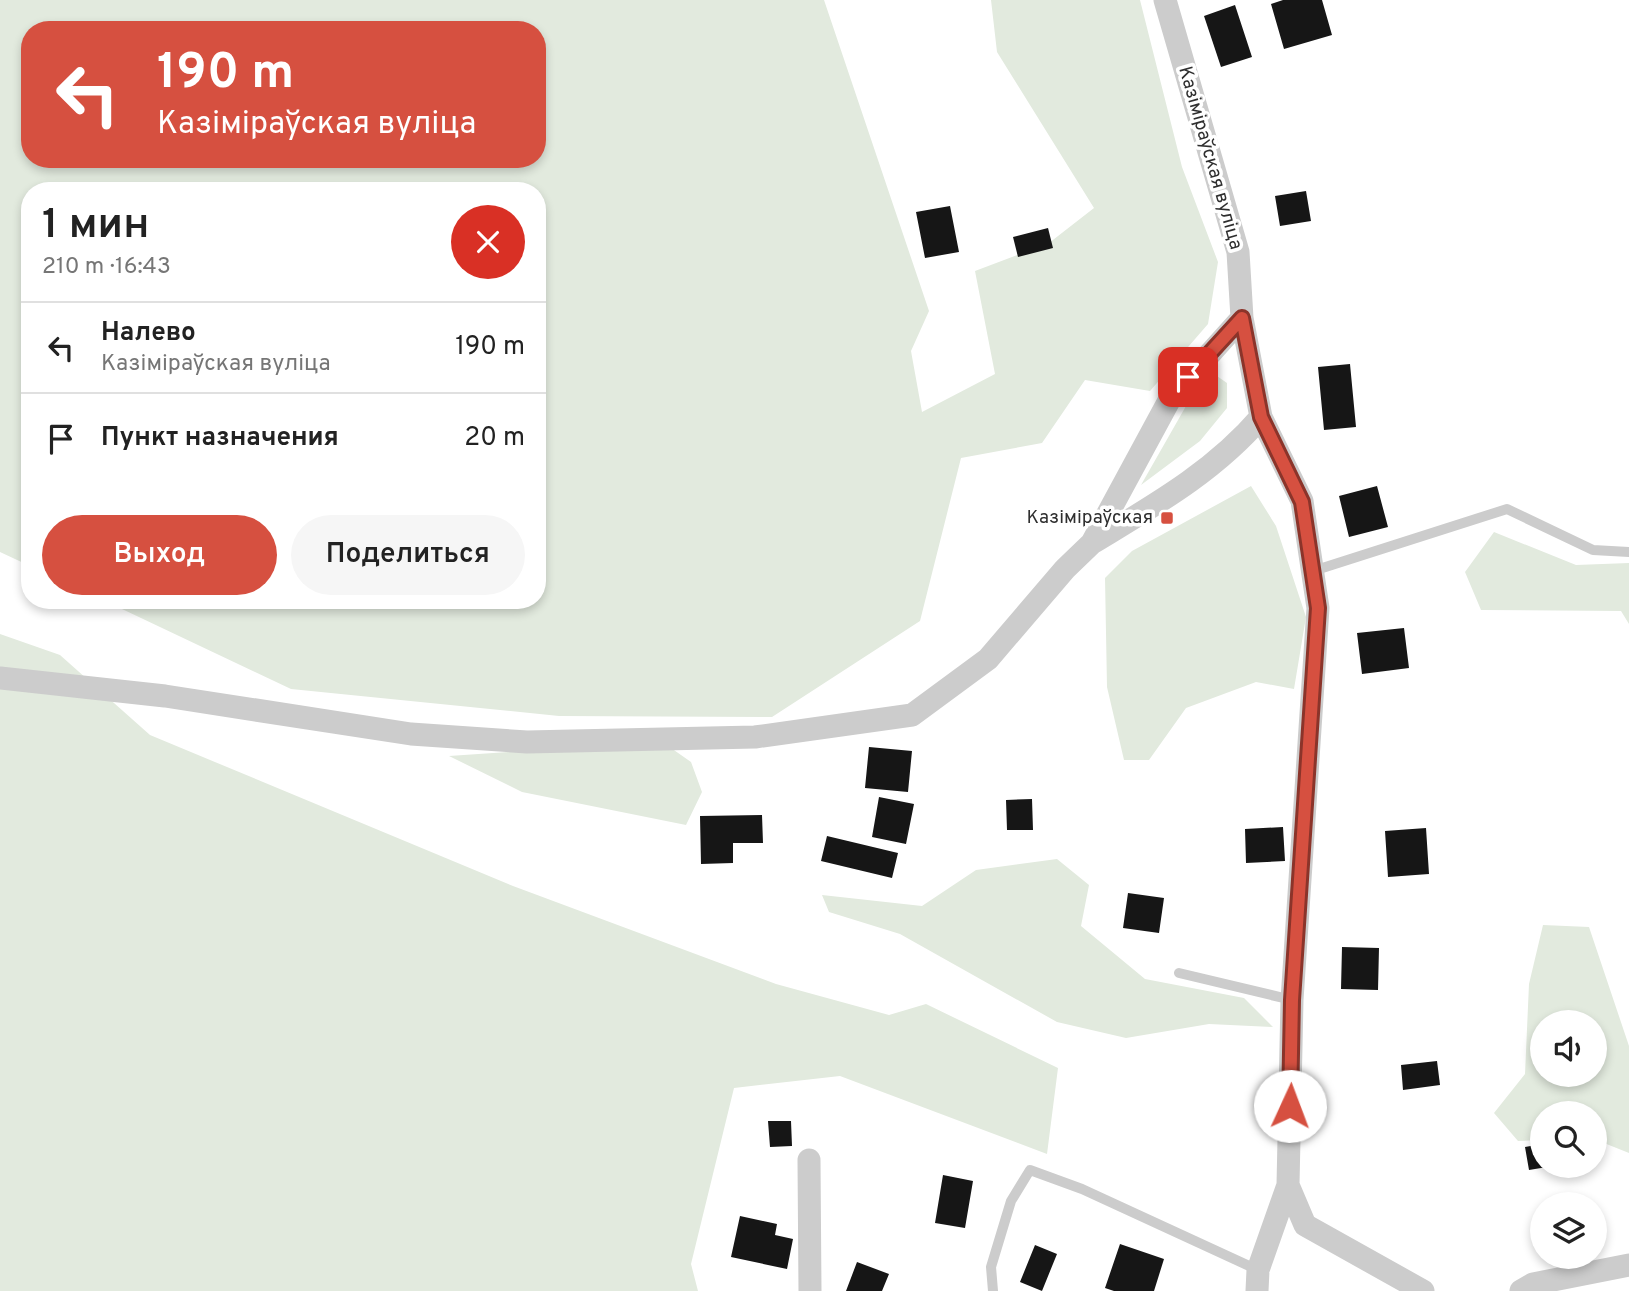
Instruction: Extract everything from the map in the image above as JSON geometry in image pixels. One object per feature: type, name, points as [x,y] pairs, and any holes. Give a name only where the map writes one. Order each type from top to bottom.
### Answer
[{"type":"street","name":"Казіміраўская вуліца","points":[[1165,0],[1238,252],[1242,318],[1261,417],[1302,502],[1318,608],[1292,1000],[1288,1185],[1258,1281]]},
{"type":"street","points":[[1092,543],[1171,397],[1242,318]]},
{"type":"street","points":[[0,678],[165,696],[411,734],[527,742],[755,737],[912,715],[988,659],[1065,569],[1092,543],[1185,487],[1243,438],[1261,417]]},
{"type":"street","points":[[809,1160],[810,1291]]},
{"type":"street","name":"Казіміраўская вуліца","points":[[1288,1185],[1305,1225],[1423,1291]]},
{"type":"street","points":[[1521,1291],[1533,1284],[1629,1265]]},
{"type":"lane","points":[[1312,571],[1507,509],[1592,550],[1629,552]]},
{"type":"lane","points":[[1179,973],[1292,1000]]},
{"type":"lane","points":[[993,1291],[991,1267],[1011,1201],[1030,1170],[1082,1189],[1258,1281]]},
{"type":"shaded area","points":[[0,0],[824,0],[929,311],[911,351],[922,412],[995,374],[975,271],[1049,243],[1094,208],[997,52],[991,0],[1140,0],[1182,167],[1218,262],[1208,324],[1150,391],[1085,380],[1042,443],[961,458],[920,621],[772,717],[559,716],[291,689],[122,609],[546,609],[546,182],[21,182],[21,562],[0,552]]},
{"type":"shaded area","points":[[1214,374],[1227,383],[1227,408],[1200,441],[1141,485],[1194,392]]},
{"type":"shaded area","points":[[1251,486],[1276,526],[1306,617],[1294,689],[1256,682],[1186,708],[1149,760],[1124,760],[1107,687],[1105,578],[1132,551]]},
{"type":"shaded area","points":[[1494,532],[1576,565],[1629,563],[1629,624],[1621,611],[1481,610],[1465,572]]},
{"type":"shaded area","points":[[0,634],[60,655],[150,735],[513,886],[776,984],[889,1015],[926,1004],[1058,1068],[1047,1154],[840,1076],[734,1088],[691,1264],[698,1291],[0,1291]]},
{"type":"shaded area","points":[[671,748],[691,762],[702,792],[686,825],[522,792],[449,756],[508,752]]},
{"type":"shaded area","points":[[1057,859],[1089,885],[1081,926],[1145,979],[1244,998],[1273,1027],[1209,1024],[1126,1038],[1057,1022],[900,934],[829,912],[822,895],[922,906],[976,870]]},
{"type":"shaded area","points":[[1543,925],[1589,927],[1629,1046],[1629,1153],[1607,1144],[1607,1101],[1530,1101],[1530,1140],[1518,1141],[1494,1113],[1525,1074],[1529,984]]},
{"type":"building","points":[[1283,0],[1322,0],[1332,35],[1284,49],[1271,4]]},
{"type":"building","points":[[1235,5],[1252,57],[1221,67],[1204,16]]},
{"type":"building","points":[[1306,191],[1311,221],[1280,226],[1275,196]]},
{"type":"building","points":[[950,206],[959,252],[925,258],[916,212]]},
{"type":"building","points":[[1048,228],[1053,248],[1018,257],[1013,237]]},
{"type":"building","points":[[1350,364],[1356,427],[1324,430],[1318,367]]},
{"type":"building","points":[[1377,486],[1388,527],[1349,537],[1339,496]]},
{"type":"building","points":[[1404,628],[1409,668],[1362,674],[1357,633]]},
{"type":"building","points":[[869,747],[912,751],[908,792],[865,788]]},
{"type":"building","points":[[879,797],[914,804],[906,844],[872,837]]},
{"type":"building","points":[[1032,799],[1033,830],[1007,830],[1006,800]]},
{"type":"building","points":[[762,815],[763,843],[733,843],[733,863],[701,864],[700,816]]},
{"type":"building","points":[[1283,827],[1285,861],[1246,863],[1245,829]]},
{"type":"building","points":[[1426,828],[1429,874],[1388,877],[1385,831]]},
{"type":"building","points":[[827,836],[898,853],[892,878],[821,861]]},
{"type":"building","points":[[1128,893],[1164,898],[1159,933],[1123,928]]},
{"type":"building","points":[[1342,947],[1379,948],[1378,990],[1341,989]]},
{"type":"building","points":[[1437,1061],[1440,1085],[1403,1090],[1401,1065]]},
{"type":"building","points":[[768,1121],[791,1121],[792,1146],[770,1147]]},
{"type":"building","points":[[1530,1146],[1530,1170],[1529,1170],[1525,1147]]},
{"type":"building","points":[[943,1175],[973,1181],[965,1228],[935,1223]]},
{"type":"building","points":[[740,1216],[777,1224],[775,1235],[793,1239],[787,1269],[731,1257]]},
{"type":"building","points":[[1120,1244],[1164,1259],[1154,1291],[1114,1291],[1105,1288]]},
{"type":"building","points":[[1035,1245],[1057,1254],[1042,1291],[1020,1282]]},
{"type":"building","points":[[857,1262],[889,1274],[882,1291],[846,1291]]},
{"type":"place","name":"Казіміраўская","points":[[1167,518]]},
{"type":"route","points":[[1188,377],[1242,318],[1261,417],[1302,502],[1318,608],[1292,1000],[1290,1106]]}]
